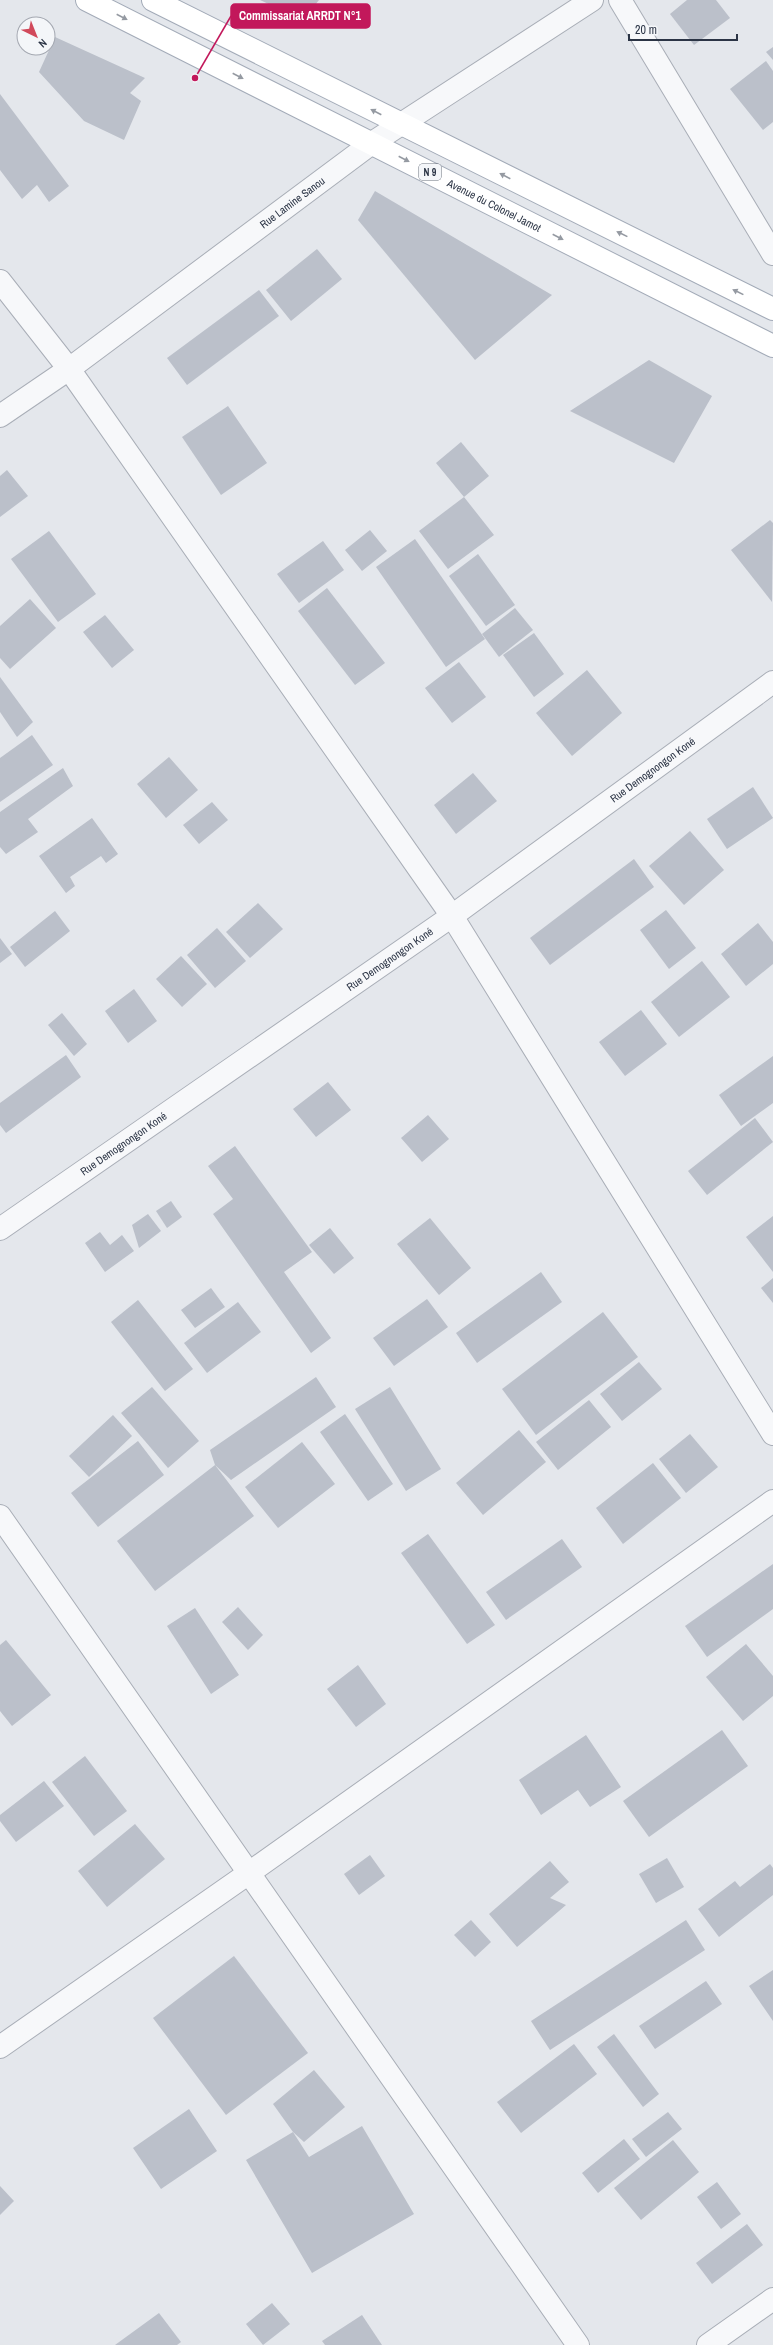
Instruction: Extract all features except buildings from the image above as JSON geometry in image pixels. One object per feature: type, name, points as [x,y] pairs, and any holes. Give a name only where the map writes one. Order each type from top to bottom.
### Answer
[{"type":"main road","name":"Avenue du Colonel Jamot","points":[[87,0],[773,346]]},
{"type":"main road","points":[[153,0],[773,309]]},
{"type":"street","name":"Rue Lamine Sanou","points":[[0,416],[69,369],[372,143],[592,0]]},
{"type":"street","points":[[620,0],[773,254]]},
{"type":"street","points":[[0,281],[69,369],[452,916],[773,1434]]},
{"type":"street","name":"Rue Demognongon Koné","points":[[0,1228],[452,916],[773,682]]},
{"type":"street","points":[[0,2047],[249,1873],[773,1501]]},
{"type":"street","points":[[0,1516],[578,2345]]},
{"type":"street","points":[[708,2345],[773,2299]]},
{"type":"place","name":"Commissariat ARRDT N°1","points":[[195,78]]}]
